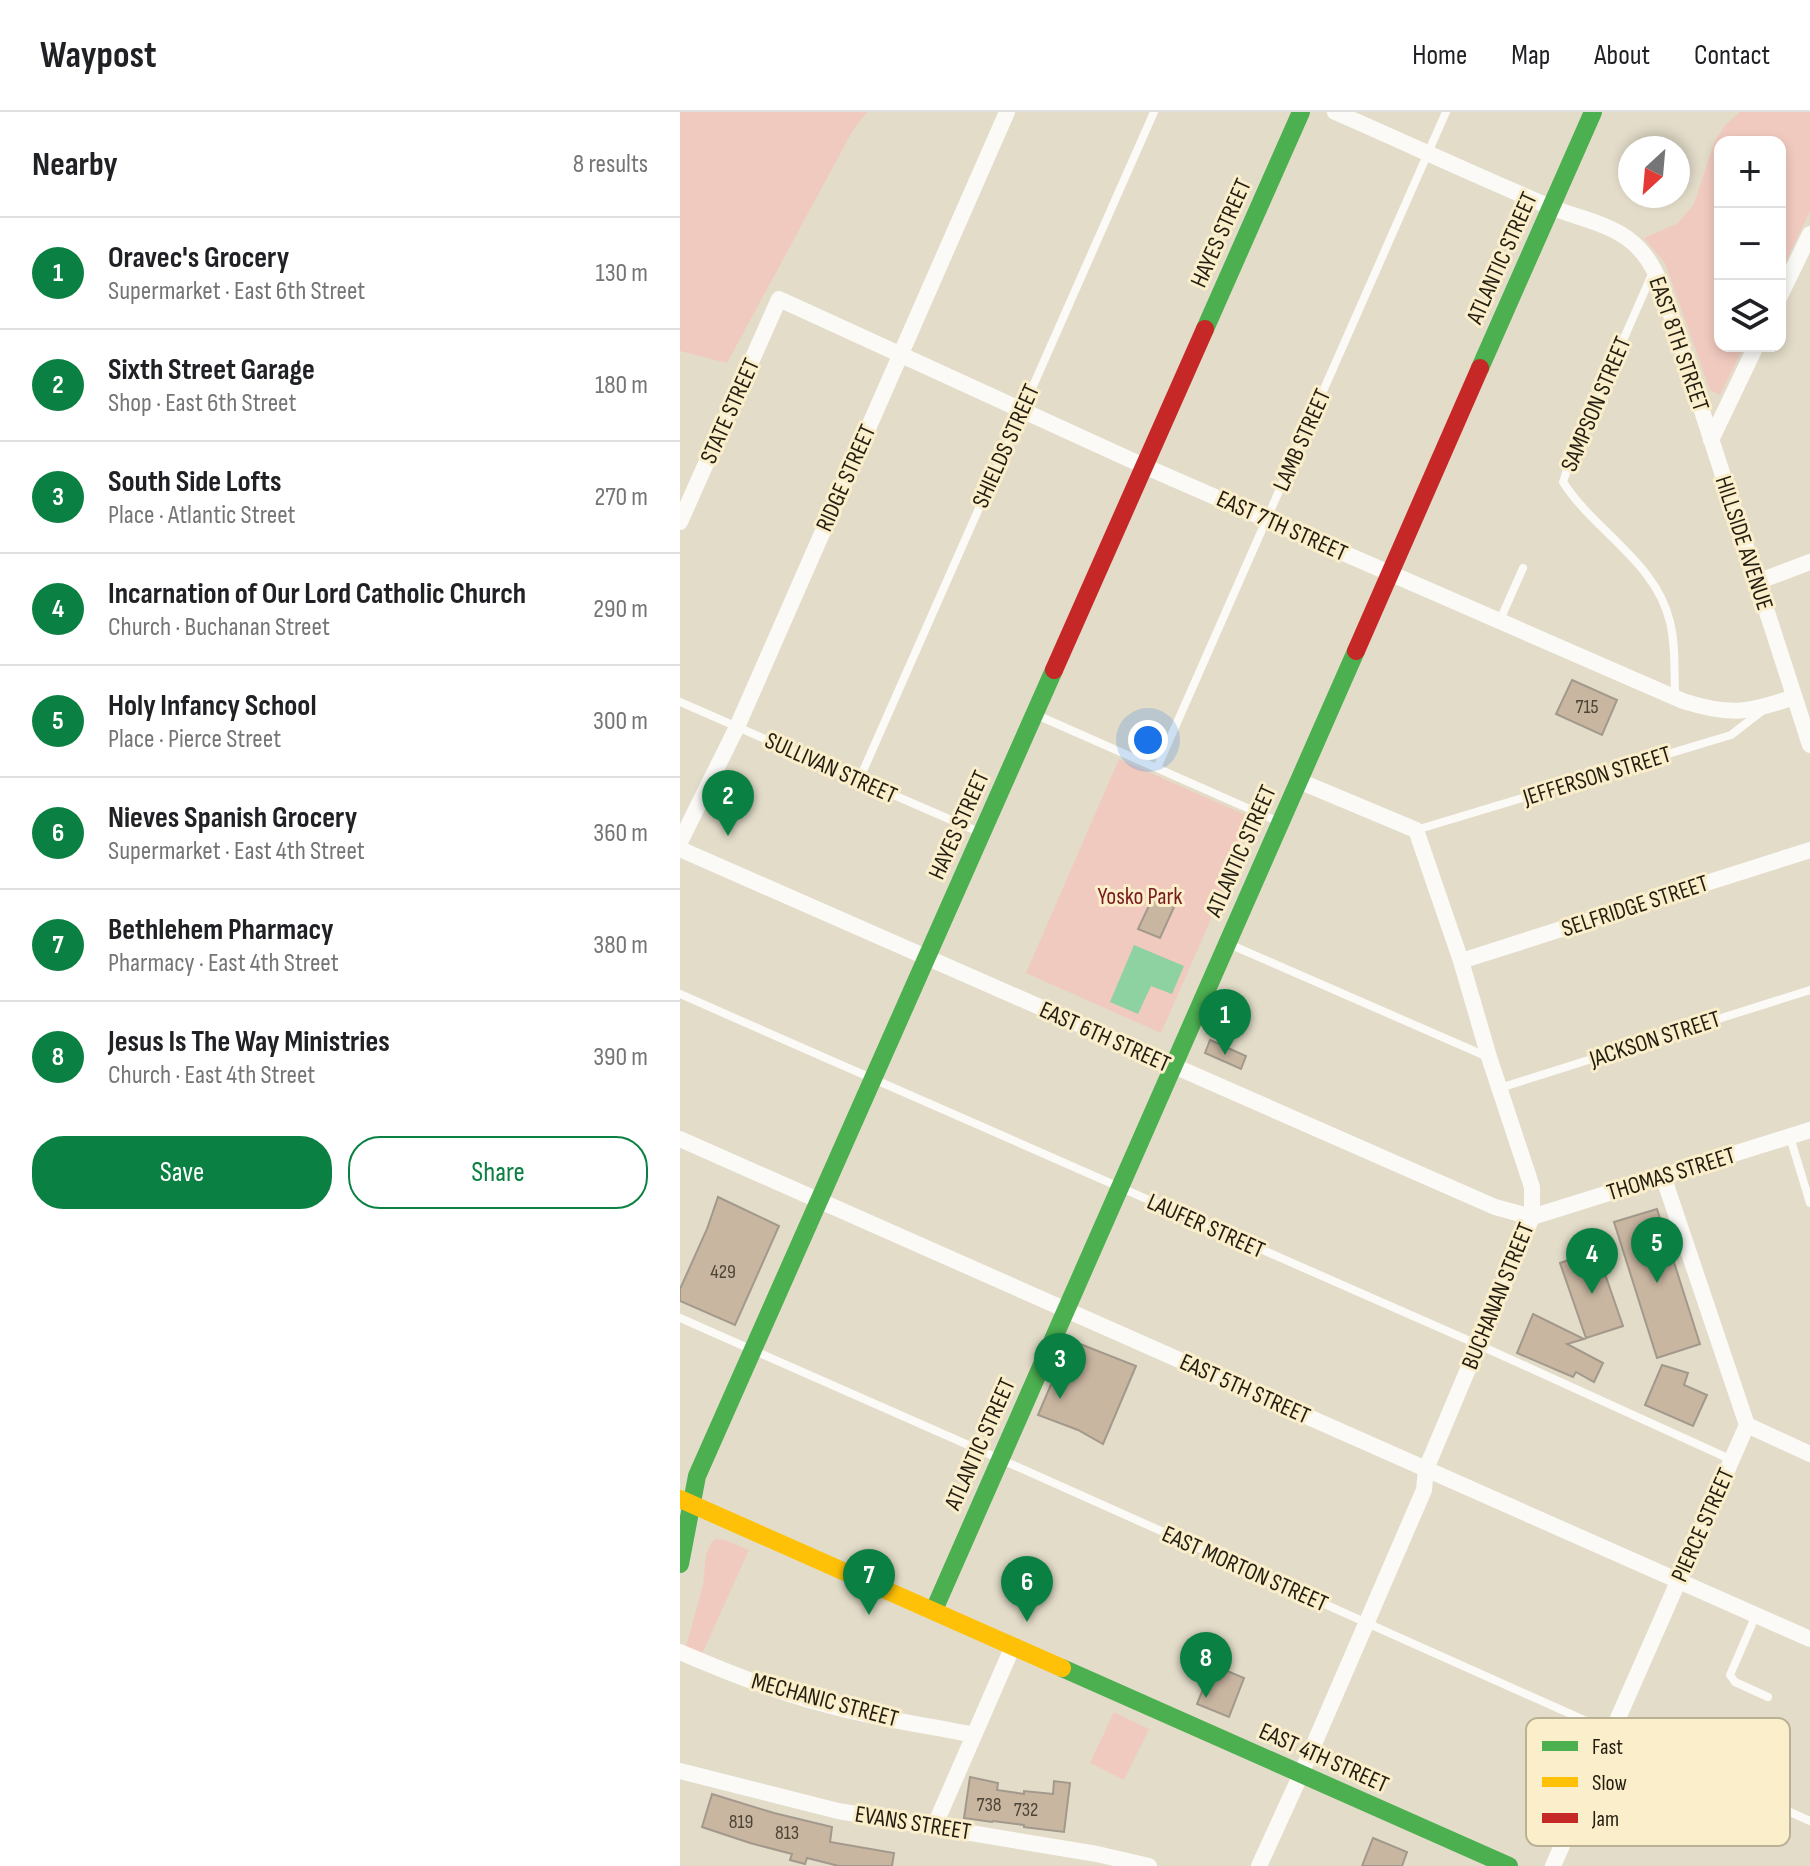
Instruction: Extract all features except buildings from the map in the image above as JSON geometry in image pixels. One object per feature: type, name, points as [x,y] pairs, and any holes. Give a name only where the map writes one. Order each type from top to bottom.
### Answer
[{"type":"street","name":"RIDGE STREET","points":[[680,842],[737,727],[1007,112]]},
{"type":"street","name":"HAYES STREET","points":[[680,1564],[686,1501],[1301,112]]},
{"type":"street","name":"EAST 8TH STREET","points":[[1335,112],[1626,237],[1642,251],[1662,287],[1711,440]]},
{"type":"street","name":"ATLANTIC STREET","points":[[934,1610],[1593,112]]},
{"type":"street","points":[[1786,284],[1810,234]]},
{"type":"street","name":"EAST 7TH STREET","points":[[779,299],[1144,466],[1675,697],[1727,712],[1800,701]]},
{"type":"street","name":"STATE STREET","points":[[680,522],[779,299]]},
{"type":"street","points":[[1711,440],[1753,352]]},
{"type":"street","name":"HILLSIDE AVENUE","points":[[1711,440],[1800,701],[1810,745]]},
{"type":"street","points":[[1757,582],[1810,562]]},
{"type":"street","points":[[1299,781],[1416,830]]},
{"type":"street","name":"BUCHANAN STREET","points":[[1259,1866],[1424,1490],[1426,1469],[1532,1217],[1532,1187],[1416,830]]},
{"type":"street","name":"EAST 6TH STREET","points":[[680,849],[1495,1207],[1532,1217]]},
{"type":"street","name":"SELFRIDGE STREET","points":[[1461,961],[1810,850]]},
{"type":"street","name":"THOMAS STREET","points":[[1532,1217],[1810,1130]]},
{"type":"street","name":"EAST 5TH STREET","points":[[680,1139],[1810,1639]]},
{"type":"street","points":[[1663,1176],[1747,1425],[1810,1454]]},
{"type":"street","name":"PIERCE STREET","points":[[1617,1718],[1747,1425]]},
{"type":"street","name":"EAST 4TH STREET","points":[[686,1501],[1509,1866]]},
{"type":"street","points":[[934,1827],[1013,1646]]},
{"type":"street","name":"MECHANIC STREET","points":[[680,1652],[749,1681],[821,1704],[974,1735]]},
{"type":"street","name":"EVANS STREET","points":[[680,1771],[838,1811],[1097,1854],[1149,1866]]},
{"type":"street","name":"PIERCE STREET","points":[[1553,1866],[1562,1846]]},
{"type":"lane","name":"SHIELDS STREET","points":[[859,780],[1154,112]]},
{"type":"lane","name":"LAMB STREET","points":[[1157,768],[1446,112]]},
{"type":"lane","name":"SAMPSON STREET","points":[[1654,269],[1563,482],[1575,501],[1647,574],[1661,597],[1671,623],[1675,697]]},
{"type":"lane","points":[[1500,620],[1523,568]]},
{"type":"lane","name":"SULLIVAN STREET","points":[[680,702],[981,834]]},
{"type":"lane","name":"JEFFERSON STREET","points":[[1416,830],[1731,735],[1769,706]]},
{"type":"lane","points":[[1034,714],[1280,822]]},
{"type":"lane","points":[[1227,943],[1489,1057]]},
{"type":"lane","name":"JACKSON STREET","points":[[1500,1088],[1810,990]]},
{"type":"lane","name":"LAUFER STREET","points":[[680,994],[1479,1345],[1732,1460]]},
{"type":"lane","points":[[1790,1137],[1810,1203]]},
{"type":"lane","name":"EAST MORTON STREET","points":[[680,1318],[1579,1718]]},
{"type":"lane","points":[[1756,1615],[1730,1675],[1735,1682],[1768,1697]]},
{"type":"lane","name":"EAST MORTON STREET","points":[[1790,1812],[1810,1821]]},
{"type":"green space","points":[[680,112],[867,112],[852,132],[727,363],[680,351]]},
{"type":"green space","points":[[1740,112],[1810,112],[1810,211],[1786,261],[1786,136],[1718,136]]},
{"type":"green space","points":[[1714,143],[1714,352],[1741,352],[1720,395],[1710,390],[1665,263],[1644,238],[1678,223],[1694,204]]},
{"type":"green space","name":"Yosko Park","points":[[1119,759],[1255,819],[1161,1033],[1026,973]]},
{"type":"green space","points":[[716,1539],[749,1550],[702,1654],[686,1647],[703,1585],[706,1555]]},
{"type":"green space","points":[[1114,1712],[1149,1729],[1124,1780],[1090,1763]]},
{"type":"shaded area","points":[[1134,945],[1184,966],[1172,994],[1151,986],[1138,1014],[1110,1002]]},
{"type":"traffic: fast","points":[[1205,329],[1301,112]]},
{"type":"traffic: fast","points":[[1480,368],[1593,112]]},
{"type":"traffic: fast","points":[[934,1610],[1356,651]]},
{"type":"traffic: fast","points":[[680,1564],[697,1476],[1054,670]]},
{"type":"traffic: fast","points":[[1062,1668],[1509,1866]]},
{"type":"traffic: slow","points":[[680,1499],[1062,1668]]},
{"type":"traffic: jam","points":[[1054,670],[1205,329]]},
{"type":"traffic: jam","points":[[1356,651],[1480,368]]},
{"type":"place","name":"Sixth Street Garage","points":[[728,836]]},
{"type":"place","name":"Oravec's Grocery","points":[[1225,1055]]},
{"type":"place","name":"Holy Infancy School","points":[[1657,1283]]},
{"type":"place","name":"Incarnation of Our Lord Catholic Church","points":[[1592,1294]]},
{"type":"place","name":"South Side Lofts","points":[[1060,1399]]},
{"type":"place","name":"Bethlehem Pharmacy","points":[[869,1615]]},
{"type":"place","name":"Nieves Spanish Grocery","points":[[1027,1622]]},
{"type":"place","name":"Jesus Is The Way Ministries","points":[[1206,1698]]}]
